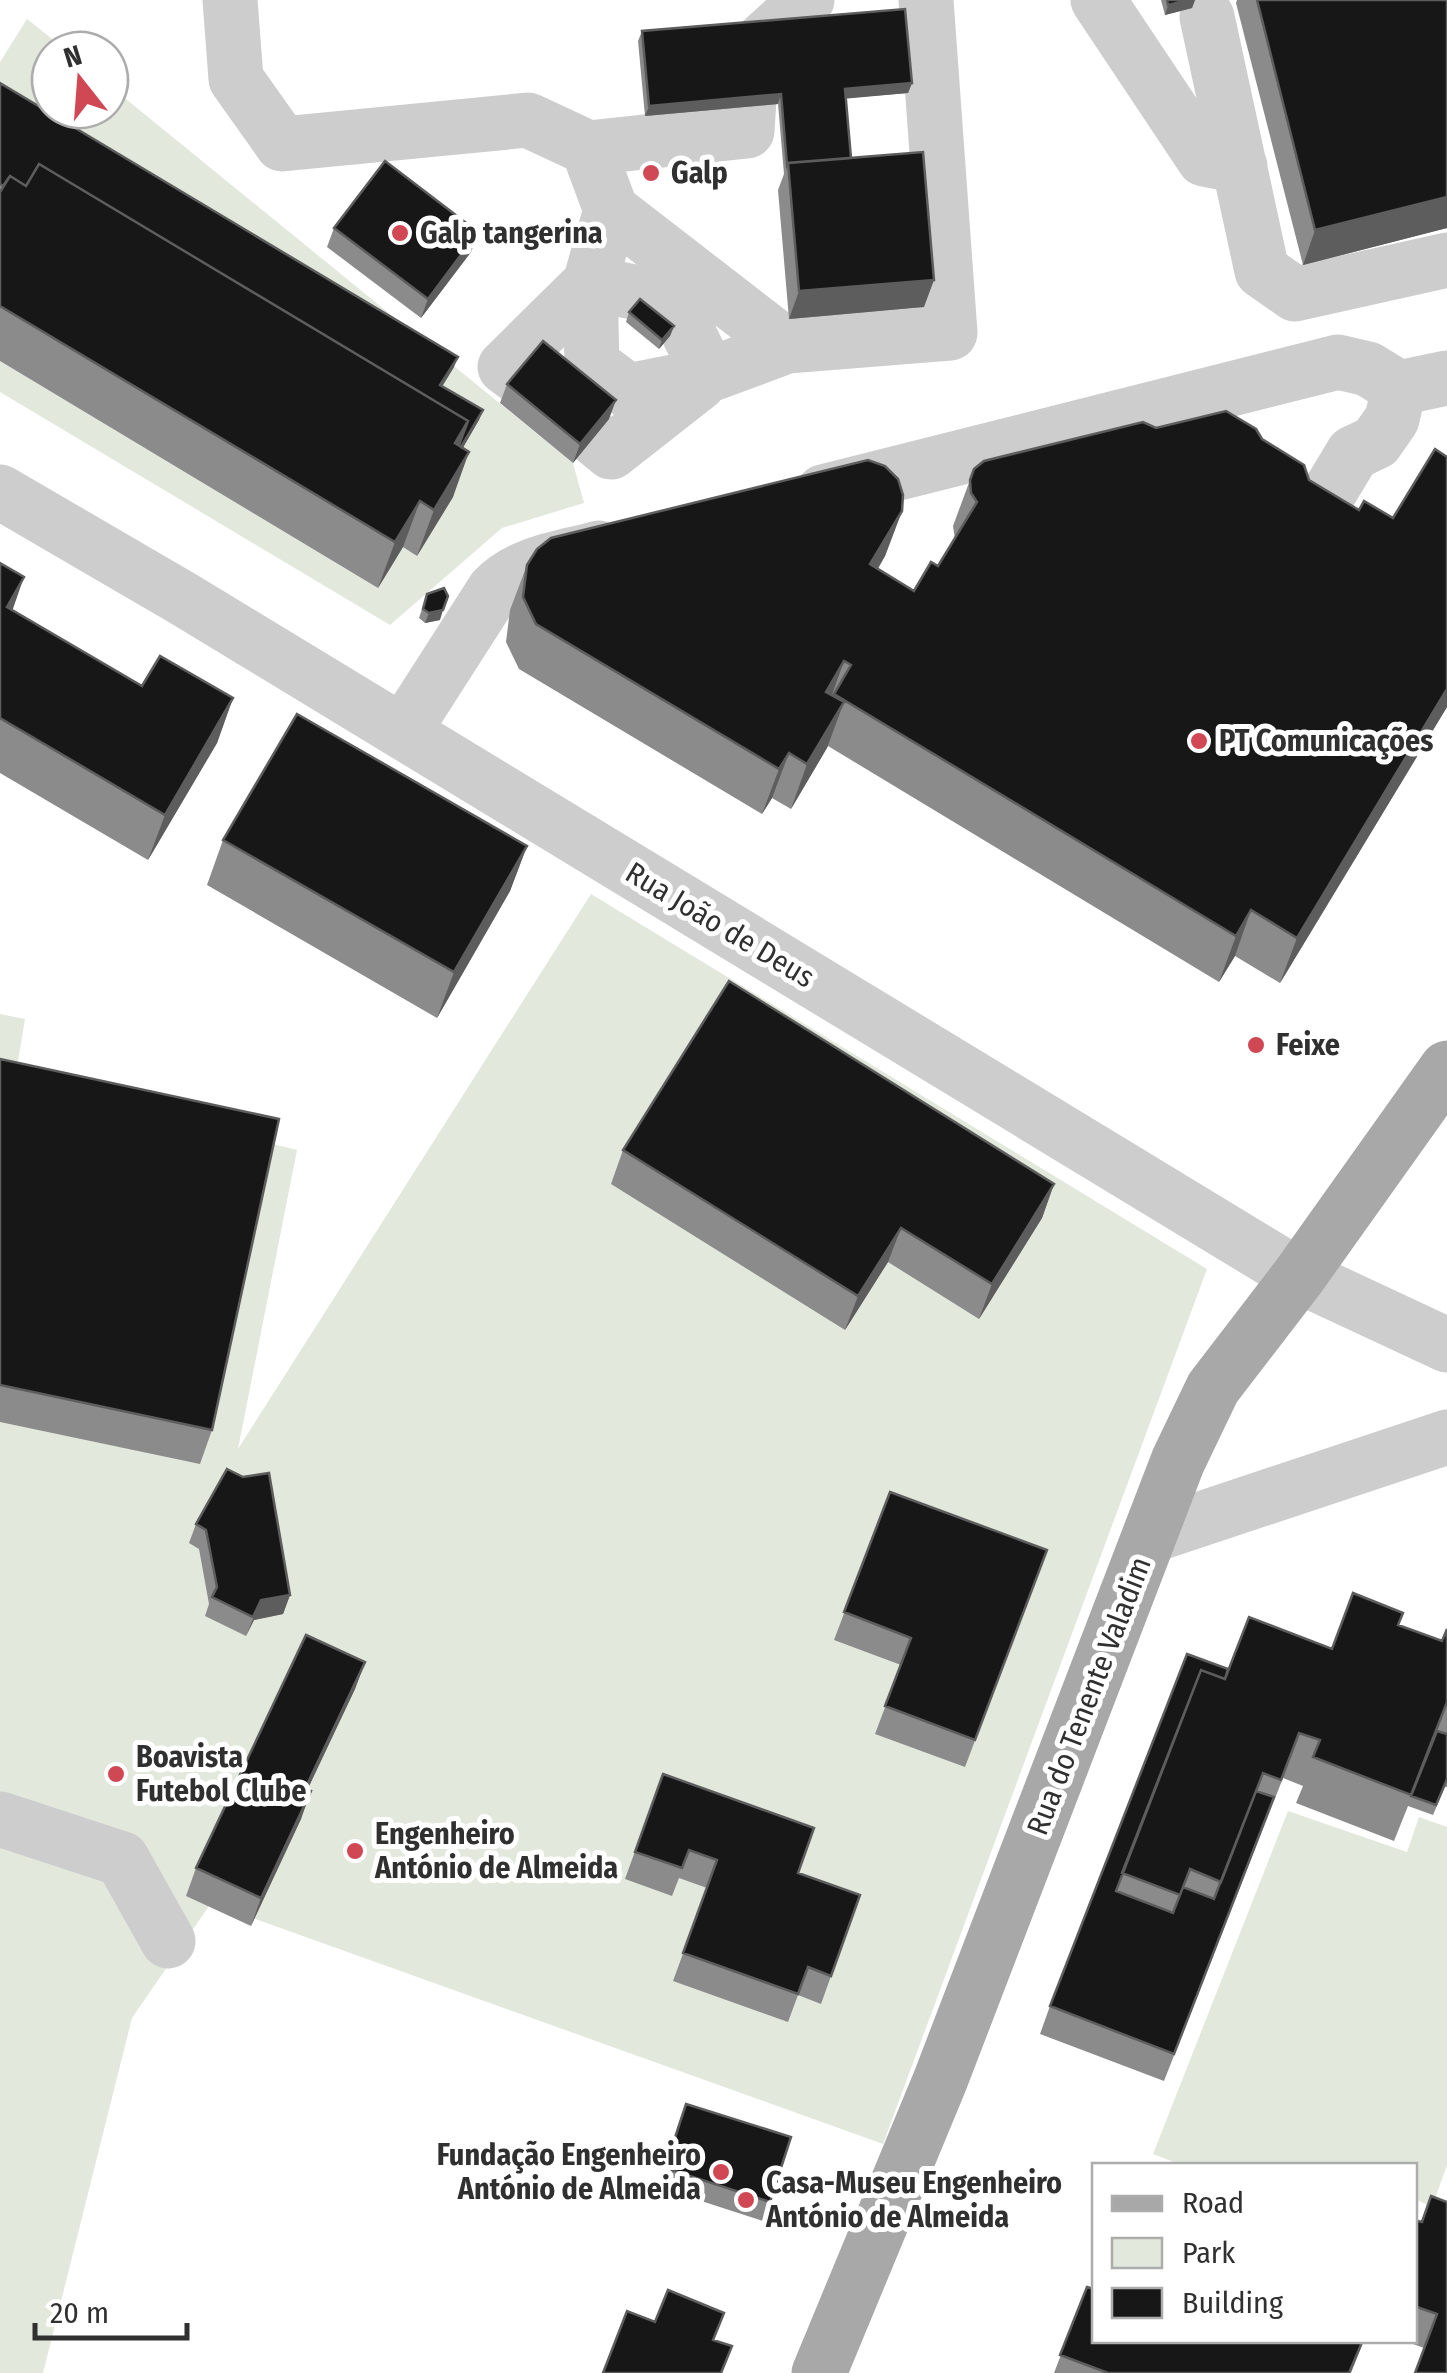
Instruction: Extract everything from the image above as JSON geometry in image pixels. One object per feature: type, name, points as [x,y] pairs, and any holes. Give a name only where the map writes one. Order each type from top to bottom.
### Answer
[{"type":"main road","name":"Rua do Tenente Valadim","points":[[819,2373],[940,2081],[1178,1461],[1214,1388],[1447,1068]]},
{"type":"street","points":[[230,0],[236,79],[282,144],[528,120],[588,148],[747,131],[752,50],[807,0]]},
{"type":"street","points":[[594,438],[612,452],[709,375],[787,346],[950,333],[926,0]]},
{"type":"street","points":[[1098,0],[1204,159],[1240,166]]},
{"type":"street","points":[[1207,17],[1262,271],[1295,294],[1447,260]]},
{"type":"street","points":[[588,148],[611,210],[787,346]]},
{"type":"street","points":[[520,379],[506,367],[590,283],[611,210]]},
{"type":"street","points":[[590,283],[614,339],[652,366],[709,375]]},
{"type":"street","points":[[782,502],[1338,362],[1423,383],[1376,442],[1354,453],[1320,542]]},
{"type":"street","name":"Rua João de Deus","points":[[0,492],[1299,1276],[1447,1345]]},
{"type":"street","points":[[403,732],[505,578],[533,565],[648,536]]},
{"type":"street","points":[[1150,1536],[1447,1436]]},
{"type":"street","points":[[0,1819],[122,1859],[168,1941]]},
{"type":"green space","points":[[27,19],[41,30],[30,30],[30,115],[0,95],[0,62]]},
{"type":"green space","points":[[130,102],[573,463],[584,503],[502,528],[390,625],[0,392],[0,361],[378,587],[403,547],[417,555],[452,498],[439,488],[479,421],[51,130],[130,130]]},
{"type":"green space","points":[[591,894],[1207,1269],[883,2144],[211,1903],[132,2018],[43,2373],[0,2373],[0,1014],[25,1019],[15,1079],[297,1150],[238,1449]]},
{"type":"green space","points":[[1288,1811],[1407,1852],[1419,1817],[1447,1827],[1447,2165],[1432,2207],[1417,2200],[1417,2163],[1176,2163],[1153,2154]]},
{"type":"building","points":[[1257,0],[1447,0],[1447,197],[1315,230]]},
{"type":"building","points":[[905,9],[912,83],[845,89],[851,158],[787,165],[781,94],[649,106],[642,31]]},
{"type":"building","points":[[0,83],[30,101],[30,130],[79,130],[458,357],[440,385],[483,410],[461,447],[468,421],[39,164],[26,186],[10,176],[3,186]]},
{"type":"building","points":[[923,152],[934,280],[799,291],[788,163]]},
{"type":"building","points":[[385,161],[478,232],[428,299],[334,228]]},
{"type":"building","points":[[39,164],[468,421],[455,443],[469,452],[434,510],[420,501],[395,542],[0,306],[0,192],[10,176],[26,186]]},
{"type":"building","points":[[640,299],[674,326],[662,340],[629,312]]},
{"type":"building","points":[[543,341],[616,400],[580,444],[507,384]]},
{"type":"building","points":[[1226,411],[1304,465],[1309,480],[1359,510],[1364,501],[1393,518],[1435,449],[1447,457],[1447,689],[1297,938],[1251,910],[1236,936],[834,694],[851,665],[844,661],[826,692],[844,702],[807,764],[789,753],[779,769],[536,624],[523,597],[527,565],[537,549],[551,538],[868,460],[885,466],[898,479],[903,495],[902,511],[870,564],[914,591],[931,562],[938,566],[977,502],[970,480],[974,469],[984,461],[1143,422],[1156,428]]},
{"type":"building","points":[[0,563],[24,577],[7,607],[142,686],[160,656],[233,698],[165,815],[0,718]]},
{"type":"building","points":[[444,588],[448,596],[443,610],[429,613],[423,609],[427,594]]},
{"type":"building","points":[[297,714],[527,846],[454,972],[223,840]]},
{"type":"building","points":[[729,981],[1054,1184],[992,1284],[901,1228],[858,1296],[623,1150]]},
{"type":"building","points":[[0,1059],[279,1119],[212,1430],[0,1385]]},
{"type":"building","points":[[227,1469],[243,1477],[269,1473],[290,1595],[261,1600],[253,1617],[212,1597],[217,1587],[206,1530],[196,1524]]},
{"type":"building","points":[[890,1492],[1047,1550],[975,1740],[885,1706],[911,1638],[844,1612]]},
{"type":"building","points":[[1353,1593],[1403,1613],[1398,1625],[1442,1641],[1447,1629],[1447,1702],[1411,1795],[1313,1757],[1320,1740],[1299,1733],[1281,1780],[1263,1773],[1221,1882],[1190,1869],[1180,1895],[1122,1873],[1201,1670],[1225,1679],[1249,1617],[1332,1649]]},
{"type":"building","points":[[306,1635],[365,1662],[305,1789],[311,1791],[261,1898],[196,1868]]},
{"type":"building","points":[[1187,1654],[1228,1669],[1225,1679],[1201,1670],[1116,1891],[1173,1913],[1183,1887],[1214,1899],[1256,1791],[1274,1797],[1174,2054],[1050,2006]]},
{"type":"building","points":[[1437,1731],[1447,1734],[1447,1779],[1436,1805],[1411,1796]]},
{"type":"building","points":[[663,1774],[814,1828],[798,1873],[860,1895],[831,1976],[808,1967],[798,1994],[683,1953],[717,1860],[689,1850],[682,1868],[635,1852]]},
{"type":"building","name":"Fundação Engenheiro António de Almeida","points":[[686,2104],[791,2137],[770,2202],[665,2168]]},
{"type":"building","points":[[1431,2196],[1447,2202],[1447,2373],[1415,2373],[1437,2314],[1417,2307],[1417,2221],[1422,2222]]},
{"type":"building","points":[[1087,2287],[1092,2288],[1092,2343],[1362,2343],[1349,2373],[1108,2373],[1060,2355]]},
{"type":"building","points":[[668,2290],[724,2313],[713,2340],[732,2346],[721,2373],[603,2373],[627,2311],[655,2322]]},
{"type":"place","name":"Galp","points":[[651,173]]},
{"type":"place","name":"Galp tangerina","points":[[400,233]]},
{"type":"place","name":"PT Comunicações","points":[[1199,741]]},
{"type":"place","name":"Feixe","points":[[1256,1045]]},
{"type":"place","name":"Boavista Futebol Clube","points":[[116,1774]]},
{"type":"place","name":"Engenheiro António de Almeida","points":[[355,1851]]},
{"type":"place","name":"Fundação Engenheiro António de Almeida","points":[[721,2172]]},
{"type":"place","name":"Casa-Museu Engenheiro António de Almeida","points":[[746,2200]]}]
